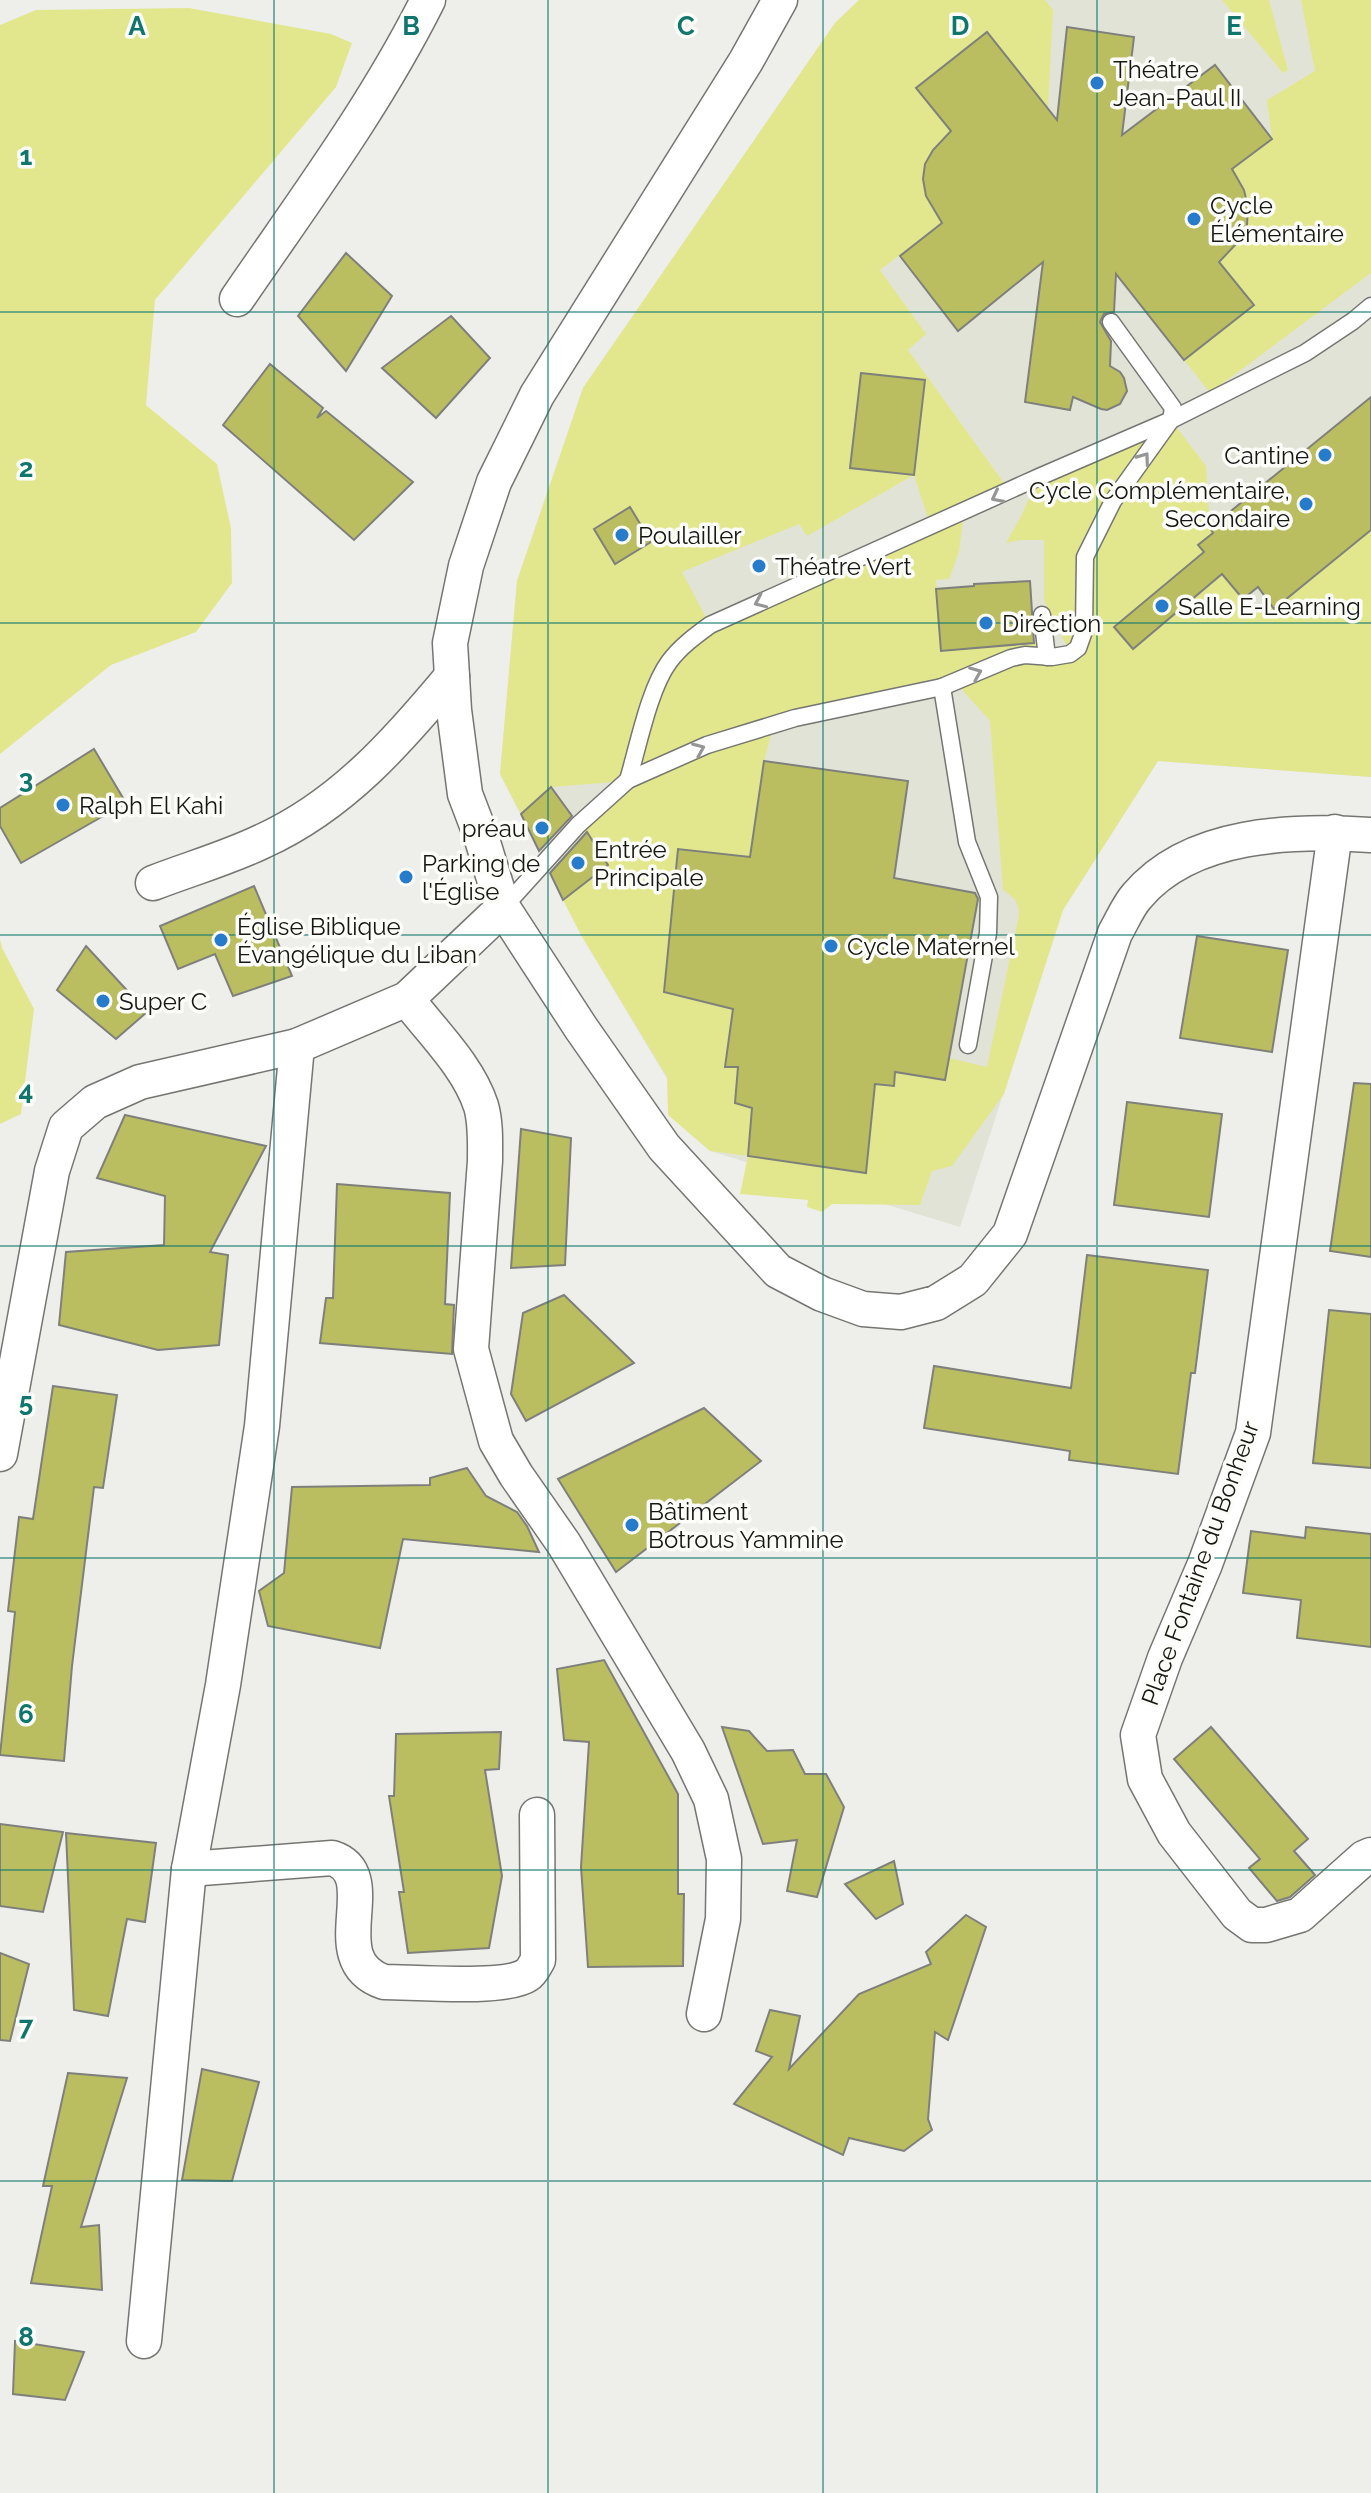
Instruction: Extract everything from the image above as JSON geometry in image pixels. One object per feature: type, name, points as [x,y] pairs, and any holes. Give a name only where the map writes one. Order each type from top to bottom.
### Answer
[{"type":"street","points":[[237,299],[351,134],[402,52],[428,0]]},
{"type":"street","points":[[780,0],[746,61],[537,395],[494,482],[466,566],[450,643],[454,710],[465,794],[503,908],[664,1147],[778,1271],[822,1294],[863,1309],[901,1312],[936,1303],[973,1280],[1010,1234],[1115,933],[1135,897],[1158,875],[1211,846],[1262,837],[1335,832],[1371,835]]},
{"type":"street","points":[[153,883],[264,841],[315,813],[352,785],[403,735],[452,676]]},
{"type":"street","name":"Place Fontaine du Bonheur","points":[[1335,832],[1253,1433],[1138,1735],[1145,1779],[1174,1833],[1237,1914],[1252,1925],[1266,1925],[1300,1915],[1371,1855]]},
{"type":"street","points":[[0,1454],[52,1171],[66,1127],[95,1102],[140,1082],[297,1046],[407,999],[503,908]]},
{"type":"street","points":[[407,999],[465,1073],[481,1106],[485,1161],[471,1349],[496,1441],[564,1544],[688,1751],[711,1799],[724,1859],[723,1919],[704,2014]]},
{"type":"street","points":[[144,2341],[189,1869],[223,1685],[262,1426],[297,1046]]},
{"type":"street","points":[[189,1869],[332,1858],[342,1861],[351,1870],[354,1883],[354,1947],[357,1961],[363,1971],[373,1978],[384,1982],[483,1983],[515,1980],[527,1975],[538,1960],[537,1815]]},
{"type":"lane","points":[[628,780],[655,689],[667,664],[687,642],[710,625],[1171,420],[1305,353],[1371,306]]},
{"type":"lane","points":[[503,908],[578,825],[628,780],[707,745],[784,721],[942,687],[1011,658],[1025,655],[1061,657],[1078,648],[1083,640],[1085,557],[1113,501],[1171,420],[1173,408],[1111,322]]},
{"type":"lane","points":[[1042,615],[1047,657]]},
{"type":"lane","points":[[942,687],[967,842],[989,897],[988,933],[968,1045]]},
{"type":"shaded area","points":[[859,0],[1371,0],[1371,777],[1158,761],[1063,910],[960,1227],[710,1151],[581,935],[500,774],[517,581],[583,388],[835,23]]},
{"type":"green space","points":[[859,0],[1045,0],[1053,10],[1048,109],[987,32],[916,88],[943,121],[962,107],[958,131],[939,144],[926,164],[947,221],[947,255],[929,233],[880,270],[926,334],[908,350],[1009,490],[964,512],[959,552],[949,579],[936,580],[941,651],[1035,643],[1040,656],[1070,653],[1044,600],[1044,540],[1006,543],[1039,477],[1171,420],[1206,466],[1210,528],[1213,533],[1199,546],[1256,611],[1371,522],[1371,777],[1158,761],[1063,910],[1004,1094],[952,1166],[932,1171],[920,1205],[832,1204],[822,1212],[807,1207],[808,1200],[740,1194],[748,1156],[710,1151],[668,1115],[667,1077],[563,900],[608,865],[578,825],[626,781],[552,787],[521,814],[500,774],[517,581],[583,388],[835,23]],"holes":[[[914,475],[931,527],[710,625],[682,572],[799,524],[807,536]],[[955,682],[990,721],[1003,890],[1015,900],[1019,915],[987,1067],[949,1058],[945,1079],[877,1068],[865,1173],[752,1108],[735,1103],[738,1067],[726,1067],[734,1003],[686,998],[664,992],[678,849],[750,858],[764,761],[774,724]]]},
{"type":"green space","points":[[1222,0],[1269,0],[1288,70],[1283,73]]},
{"type":"green space","points":[[1301,0],[1371,0],[1371,273],[1210,393],[1184,360],[1254,305],[1230,276],[1199,279],[1238,236],[1249,216],[1244,191],[1221,164],[1241,162],[1272,139],[1267,100],[1315,71]]},
{"type":"green space","points":[[189,8],[331,34],[352,43],[336,87],[155,300],[146,405],[217,464],[231,528],[232,583],[196,632],[111,665],[0,754],[0,25],[36,10]]},
{"type":"green space","points":[[0,939],[34,1009],[21,1114],[0,1124]]},
{"type":"building","name":"Cycle Élémentaire","points":[[1067,27],[1134,37],[1122,135],[1215,65],[1272,139],[1232,169],[1244,190],[1248,207],[1247,225],[1239,241],[1219,262],[1254,305],[1184,360],[1116,274],[1114,312],[1104,314],[1100,322],[1111,341],[1110,366],[1120,372],[1127,391],[1120,404],[1107,410],[1073,397],[1070,410],[1025,402],[1043,262],[958,331],[900,256],[942,223],[926,196],[923,179],[925,164],[933,150],[951,131],[916,88],[987,32],[1057,120]]},
{"type":"building","points":[[346,253],[392,296],[346,371],[298,316]]},
{"type":"building","points":[[451,316],[490,358],[436,418],[382,368]]},
{"type":"building","points":[[270,364],[323,408],[317,418],[326,411],[413,482],[354,540],[223,425]]},
{"type":"building","points":[[861,373],[925,380],[914,475],[850,468]]},
{"type":"building","name":"Cycle Complémentaire, Secondaire","points":[[1371,397],[1371,530],[1274,609],[1258,587],[1243,599],[1222,574],[1133,649],[1114,627],[1204,552],[1198,545],[1213,533],[1210,528]]},
{"type":"building","name":"Poulailler","points":[[630,507],[651,542],[615,564],[594,529]]},
{"type":"building","name":"Diréction","points":[[1030,581],[1034,643],[941,651],[936,589]]},
{"type":"building","name":"Ralph El Kahi","points":[[94,749],[126,803],[21,863],[0,826],[0,808]]},
{"type":"building","name":"Cycle Maternel","points":[[764,761],[908,781],[894,878],[975,893],[978,899],[945,1080],[895,1072],[894,1086],[875,1084],[866,1173],[748,1156],[752,1108],[735,1103],[738,1067],[725,1067],[733,1009],[664,992],[678,849],[750,857]]},
{"type":"building","name":"préau","points":[[551,787],[572,816],[539,851],[521,814]]},
{"type":"building","name":"Entrée Principale","points":[[587,832],[608,865],[563,900],[550,873]]},
{"type":"building","name":"Église Biblique Évangélique du Liban","points":[[254,886],[292,976],[233,996],[215,954],[178,969],[160,926]]},
{"type":"building","points":[[1197,936],[1288,950],[1272,1052],[1180,1038]]},
{"type":"building","name":"Super C","points":[[86,946],[147,1012],[116,1039],[57,990]]},
{"type":"building","points":[[1354,1083],[1371,1084],[1371,1257],[1330,1251]]},
{"type":"building","points":[[1127,1102],[1222,1114],[1209,1217],[1114,1205]]},
{"type":"building","points":[[125,1115],[266,1146],[210,1252],[228,1255],[219,1345],[158,1350],[59,1325],[66,1252],[164,1245],[165,1196],[97,1178]]},
{"type":"building","points":[[521,1129],[571,1138],[565,1265],[511,1268]]},
{"type":"building","points":[[337,1184],[450,1193],[445,1304],[454,1305],[452,1354],[320,1343],[326,1298],[333,1298]]},
{"type":"building","points":[[1087,1255],[1208,1270],[1178,1474],[1069,1460],[1070,1451],[924,1428],[934,1366],[1071,1388]]},
{"type":"building","points":[[564,1295],[634,1363],[526,1421],[511,1394],[523,1313]]},
{"type":"building","points":[[1329,1310],[1371,1314],[1371,1468],[1313,1463]]},
{"type":"building","points":[[53,1386],[117,1395],[103,1488],[94,1487],[64,1761],[0,1755],[15,1612],[8,1611],[19,1517],[33,1519]]},
{"type":"building","name":"Bâtiment Botrous Yammine","points":[[704,1408],[761,1461],[616,1572],[558,1479]]},
{"type":"building","points":[[467,1468],[486,1496],[517,1512],[539,1552],[403,1539],[380,1648],[268,1626],[259,1591],[284,1573],[292,1487],[430,1485],[430,1478]]},
{"type":"building","points":[[1306,1527],[1371,1534],[1371,1647],[1297,1638],[1301,1600],[1243,1593],[1251,1531],[1305,1538]]},
{"type":"building","points":[[604,1660],[678,1794],[678,1894],[684,1894],[683,1966],[588,1967],[581,1867],[589,1742],[564,1740],[557,1669]]},
{"type":"building","points":[[722,1727],[749,1731],[767,1751],[793,1750],[805,1774],[826,1774],[844,1807],[817,1897],[787,1891],[797,1840],[763,1844]]},
{"type":"building","points":[[1211,1727],[1308,1839],[1294,1851],[1315,1875],[1290,1897],[1277,1901],[1249,1868],[1260,1859],[1174,1759]]},
{"type":"building","points":[[501,1732],[499,1769],[485,1770],[502,1876],[489,1948],[408,1953],[399,1892],[404,1892],[389,1796],[394,1796],[396,1734]]},
{"type":"building","points":[[0,1824],[63,1832],[43,1912],[0,1906]]},
{"type":"building","points":[[66,1833],[156,1843],[145,1922],[127,1919],[108,2016],[74,2010]]},
{"type":"building","points":[[894,1861],[903,1904],[876,1919],[845,1884]]},
{"type":"building","points":[[966,1915],[986,1927],[948,2040],[935,2032],[928,2119],[932,2130],[904,2151],[849,2138],[843,2155],[734,2104],[772,2057],[756,2051],[770,2010],[800,2016],[789,2069],[859,1994],[931,1964],[926,1952]]},
{"type":"building","points":[[0,1953],[29,1964],[10,2041],[0,2040]]},
{"type":"building","points":[[202,2069],[259,2082],[232,2181],[182,2180]]},
{"type":"building","points":[[68,2073],[127,2078],[81,2227],[99,2225],[102,2290],[31,2283],[52,2186],[43,2186]]},
{"type":"building","points":[[15,2341],[84,2352],[65,2400],[13,2394]]},
{"type":"place","name":"Théatre Jean-Paul II","points":[[1097,83]]},
{"type":"place","name":"Cycle Élémentaire","points":[[1194,219]]},
{"type":"place","name":"Cantine","points":[[1325,455]]},
{"type":"place","name":"Cycle Complémentaire, Secondaire","points":[[1306,504]]},
{"type":"place","name":"Poulailler","points":[[622,535]]},
{"type":"place","name":"Théatre Vert","points":[[759,566]]},
{"type":"place","name":"Salle E-Learning","points":[[1162,606]]},
{"type":"place","name":"Diréction","points":[[986,623]]},
{"type":"place","name":"Ralph El Kahi","points":[[63,805]]},
{"type":"place","name":"préau","points":[[542,828]]},
{"type":"place","name":"Entrée Principale","points":[[578,863]]},
{"type":"place","name":"Parking de l'Église","points":[[406,877]]},
{"type":"place","name":"Église Biblique Évangélique du Liban","points":[[221,940]]},
{"type":"place","name":"Cycle Maternel","points":[[831,946]]},
{"type":"place","name":"Super C","points":[[103,1001]]},
{"type":"place","name":"Bâtiment Botrous Yammine","points":[[632,1525]]}]
